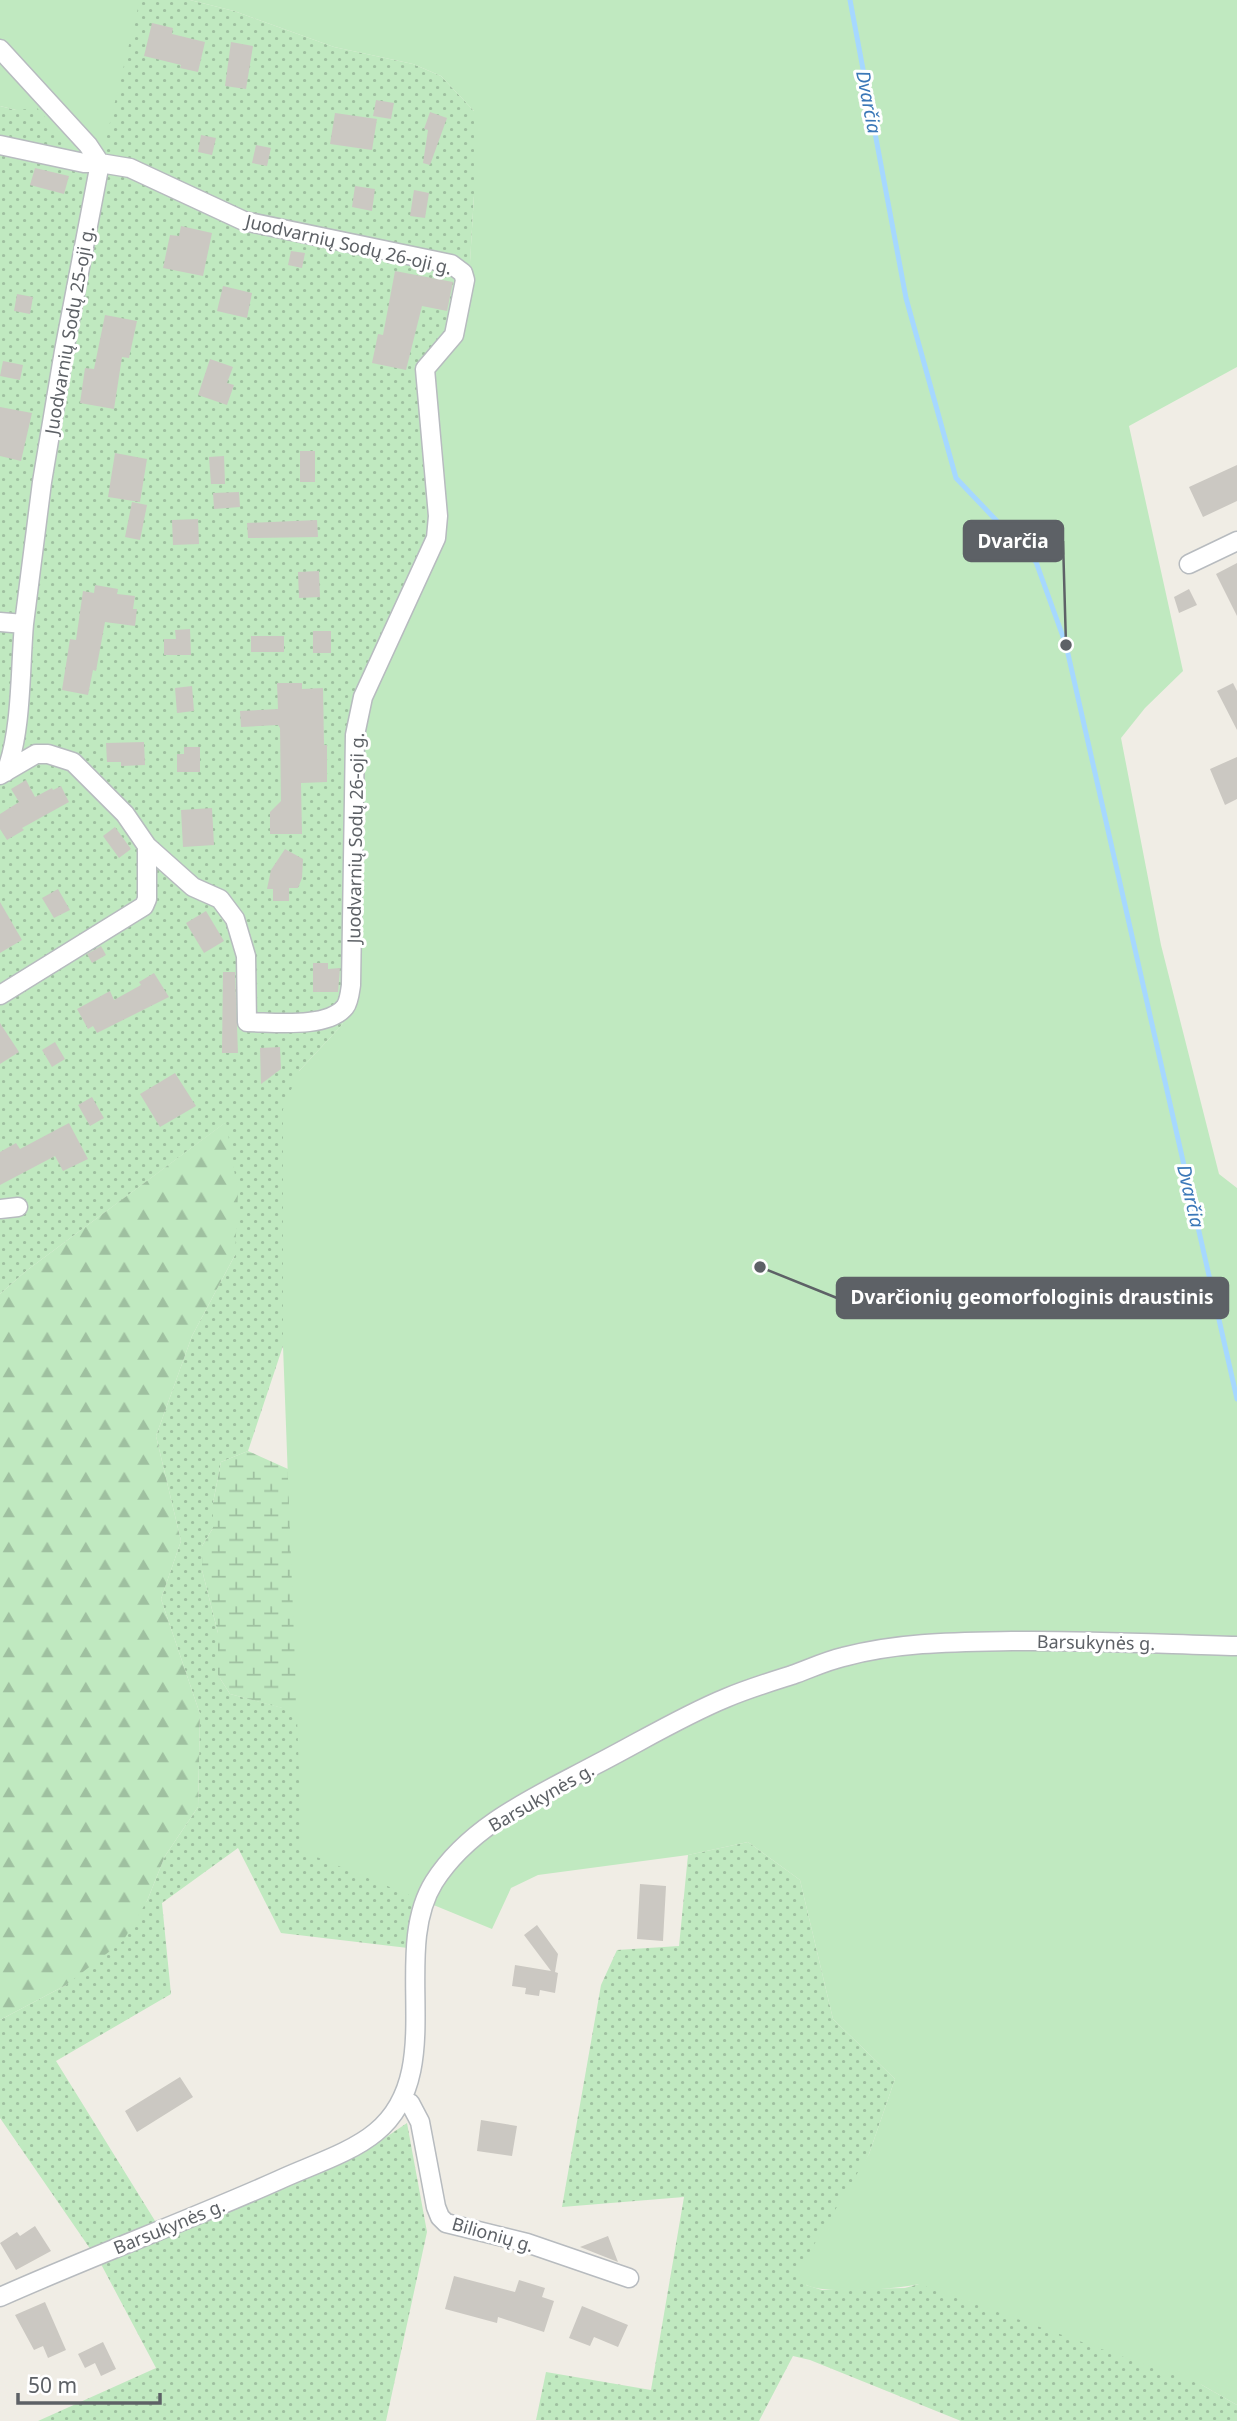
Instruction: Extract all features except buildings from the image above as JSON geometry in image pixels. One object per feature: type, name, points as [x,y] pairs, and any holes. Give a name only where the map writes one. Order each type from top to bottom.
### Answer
[{"type":"street","points":[[0,49],[88,145],[100,163]]},
{"type":"street","points":[[0,145],[84,163],[100,163]]},
{"type":"street","name":"Juodvarnių Sodų 25-oji g.","points":[[3,774],[13,755],[24,624],[42,482],[100,163]]},
{"type":"street","name":"Juodvarnių Sodų 26-oji g.","points":[[36,754],[48,754],[73,762],[125,814],[147,846],[193,887],[220,899],[235,919],[246,956],[247,1021],[317,1021],[333,1016],[346,1006],[352,985],[355,735],[363,697],[436,538],[438,516],[425,369],[454,335],[465,280],[463,272],[451,264],[244,221],[130,167],[100,163]]},
{"type":"street","points":[[1189,564],[1237,541]]},
{"type":"street","points":[[0,622],[24,624]]},
{"type":"street","points":[[3,774],[36,754],[15,734]]},
{"type":"street","points":[[0,995],[144,906],[147,899],[147,846]]},
{"type":"street","name":"Barsukynės g.","points":[[0,2297],[232,2201],[361,2141],[383,2125],[401,2100],[409,2078],[417,2012],[418,1931],[423,1904],[434,1882],[450,1861],[477,1835],[520,1805],[724,1698],[841,1657],[899,1645],[953,1642],[1071,1641],[1237,1646]]},
{"type":"street","name":"Bilionių g.","points":[[401,2100],[410,2103],[420,2122],[436,2207],[440,2217],[446,2222],[527,2243],[628,2278]]},
{"type":"green space","points":[[0,0],[140,0],[100,163],[84,163],[37,108],[16,110],[0,106]]},
{"type":"green space","points":[[139,0],[190,0],[234,11],[334,47],[413,64],[441,76],[474,111],[474,195],[468,296],[442,445],[447,510],[439,555],[389,645],[356,979],[342,1025],[299,1071],[283,1346],[248,1451],[221,1462],[213,1503],[213,1528],[202,1546],[202,1570],[218,1633],[218,1675],[230,1694],[283,1708],[395,1711],[426,1922],[425,1950],[281,1933],[238,1848],[162,1903],[171,1994],[56,2061],[165,2237],[358,2156],[407,2123],[427,2232],[386,2421],[38,2421],[156,2368],[102,2266],[0,2118],[0,2020],[66,1985],[147,1901],[165,1856],[198,1807],[200,1714],[161,1599],[181,1541],[156,1436],[192,1336],[235,1255],[225,1123],[26,1271],[0,1294],[0,106],[16,110]]},
{"type":"green space","points":[[190,0],[1237,0],[1237,367],[1129,426],[1183,671],[1145,708],[1121,738],[1161,945],[1219,1174],[1237,1188],[1237,2405],[1202,2385],[919,2284],[896,2288],[842,2290],[813,2287],[802,2281],[798,2276],[801,2266],[869,2154],[895,2079],[833,2019],[800,1880],[748,1842],[688,1855],[538,1875],[511,1888],[492,1929],[302,1851],[283,1346],[283,1109],[299,1071],[342,1025],[356,979],[363,723],[389,645],[439,555],[447,510],[433,375],[460,340],[468,296],[474,195],[474,111],[441,76],[413,64],[334,47],[234,11]]},
{"type":"green space","points":[[226,1122],[238,1193],[235,1255],[192,1336],[156,1436],[181,1541],[161,1599],[200,1714],[198,1807],[165,1856],[147,1901],[123,1941],[66,1985],[0,2020],[0,1294],[26,1271]]},
{"type":"green space","points":[[248,1451],[346,1495],[298,1722],[282,1708],[230,1694],[218,1675],[218,1633],[202,1570],[202,1546],[213,1528],[213,1503],[221,1462]]},
{"type":"green space","points":[[748,1842],[800,1880],[833,2019],[895,2079],[869,2154],[806,2285],[822,2290],[905,2288],[919,2284],[973,2220],[1202,2385],[1237,2405],[1237,2421],[961,2421],[810,2360],[793,2356],[759,2421],[536,2420],[546,2372],[651,2390],[684,2197],[562,2207],[601,1985],[617,1950],[679,1946],[688,1855]]},
{"type":"waterway","name":"Dvarčia","points":[[850,0],[906,298],[956,478],[1036,562],[1066,645],[1237,1399]]},
{"type":"place","name":"Dvarčia","points":[[1066,645]]},
{"type":"place","name":"Dvarčionių geomorfologinis draustinis","points":[[760,1267]]}]
